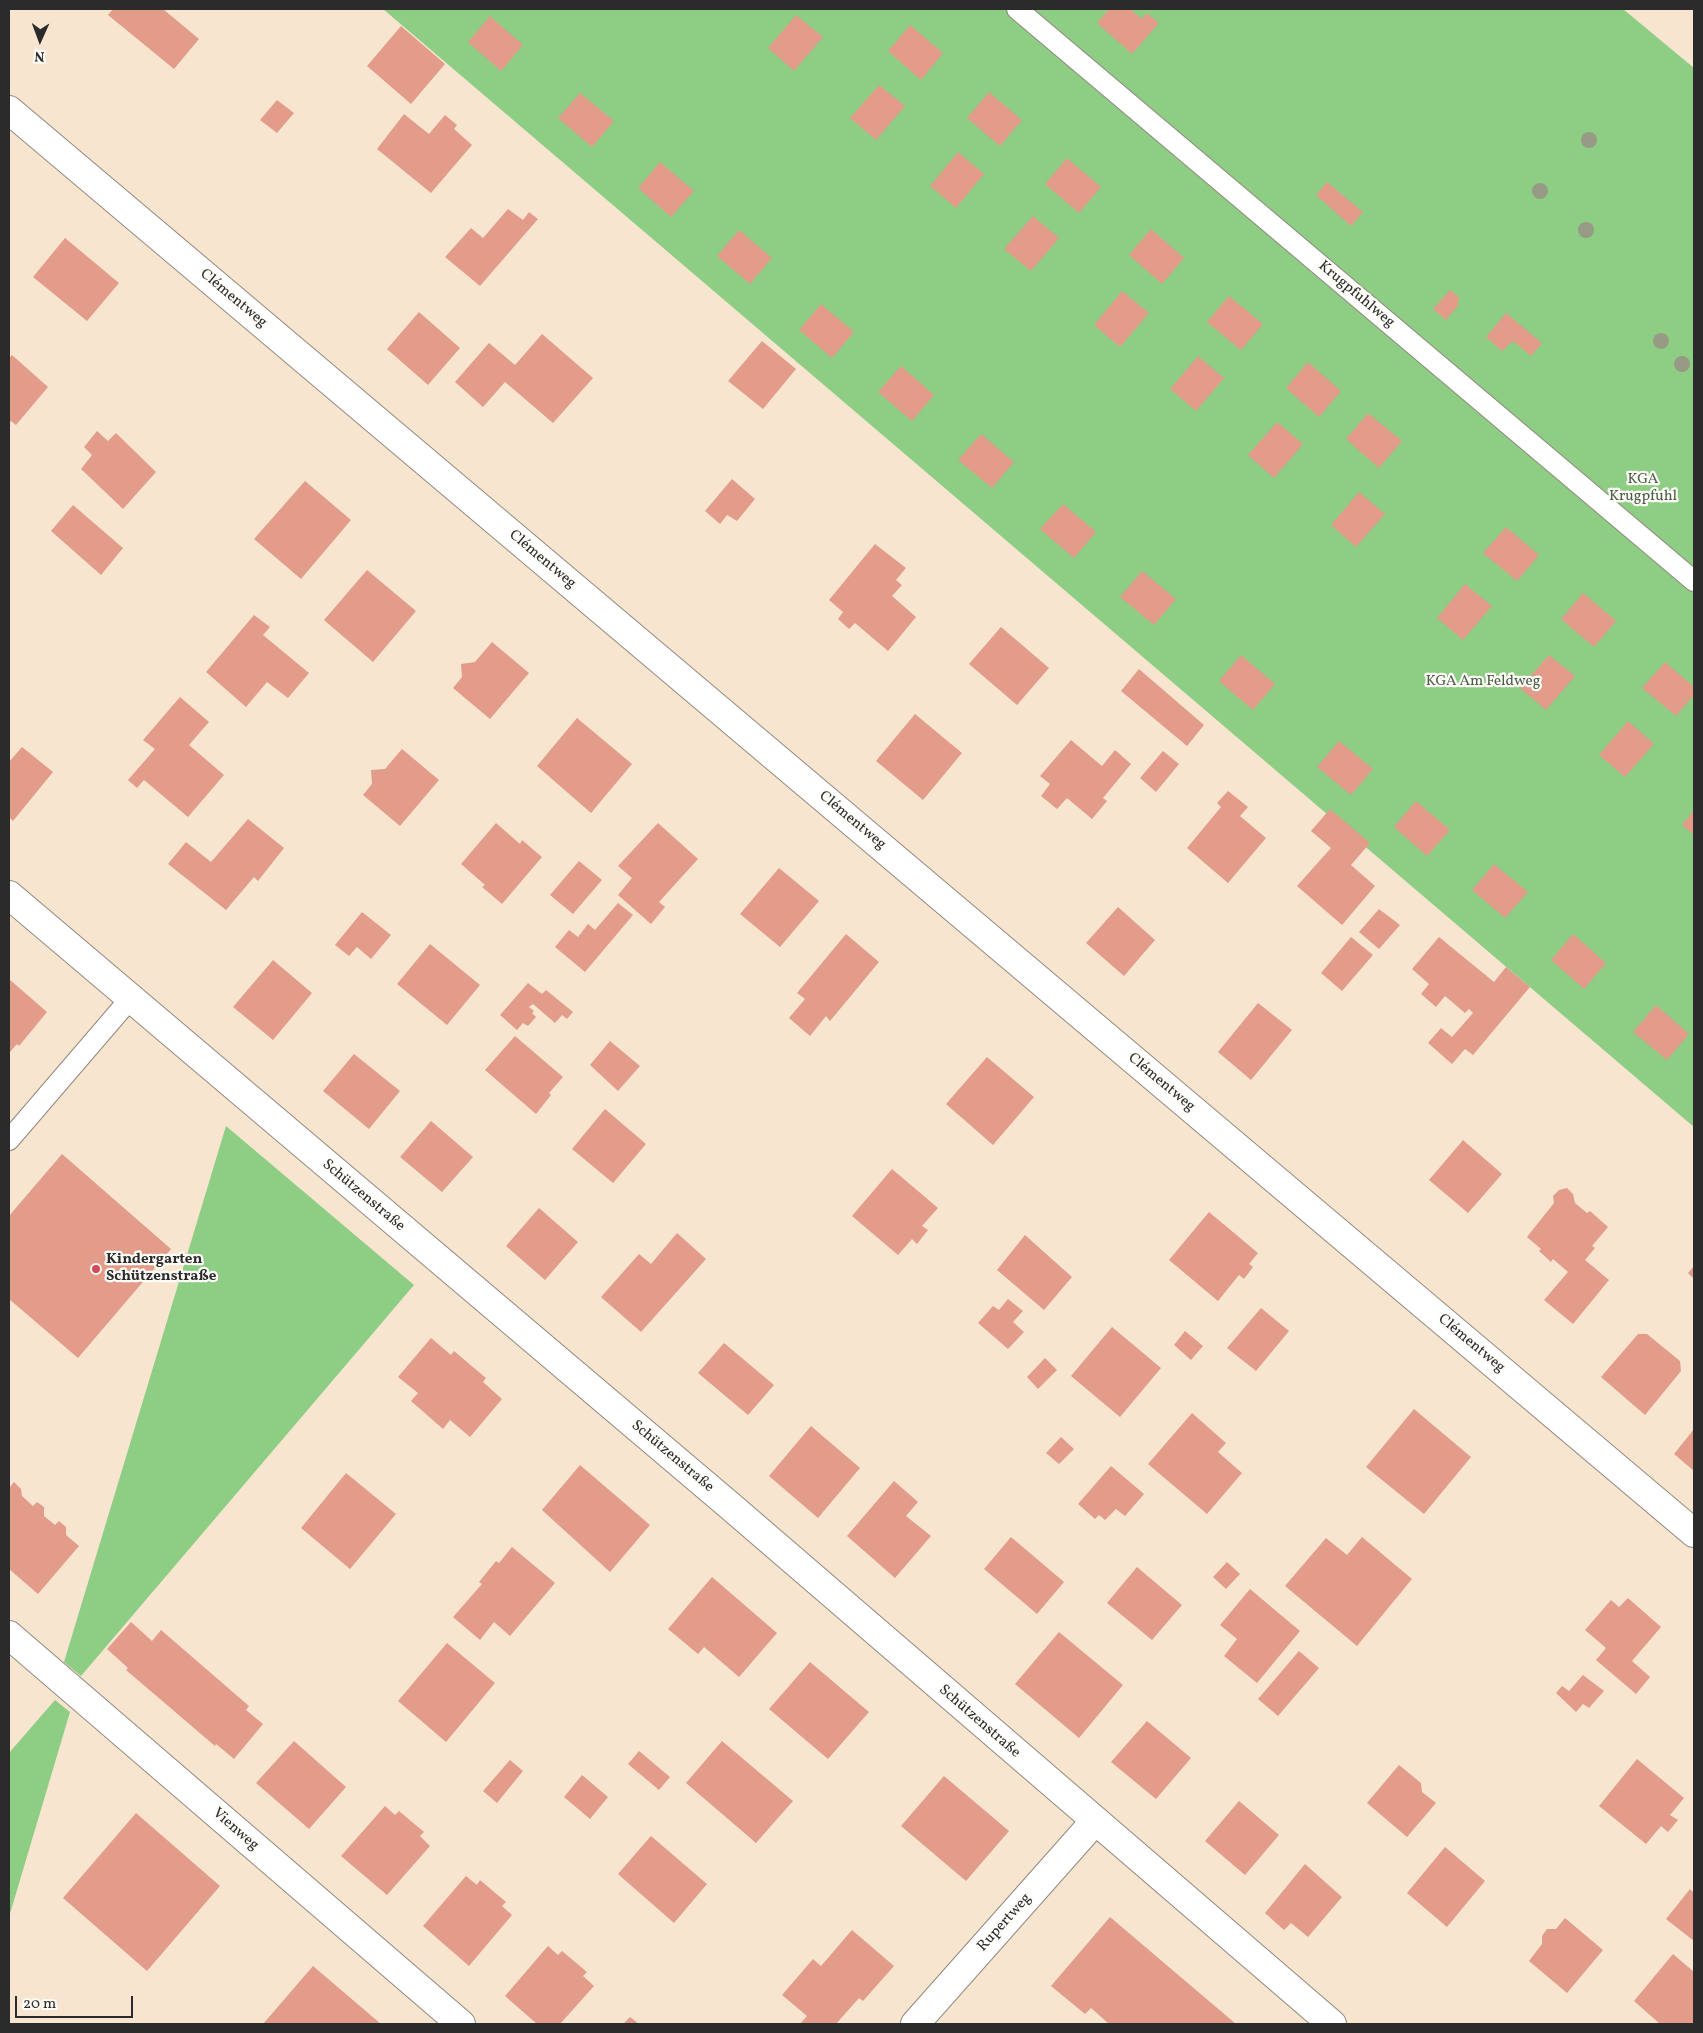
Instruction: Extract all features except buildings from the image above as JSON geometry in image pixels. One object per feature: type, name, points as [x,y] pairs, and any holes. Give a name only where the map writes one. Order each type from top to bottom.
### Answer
[{"type":"street","name":"Clémentweg","points":[[9,110],[1694,1533]]},
{"type":"street","name":"Schützenstraße","points":[[9,895],[729,1505],[1332,2024]]},
{"type":"street","name":"Vienweg","points":[[9,1635],[461,2024]]},
{"type":"street","name":"Rupertweg","points":[[915,2024],[1095,1821]]},
{"type":"lane","name":"Krugpfuhlweg","points":[[1017,9],[1694,580]]},
{"type":"lane","points":[[9,1140],[130,999]]},
{"type":"green space","name":"KGA Am Feldweg","points":[[383,9],[1623,9],[1694,68],[1694,1127]]},
{"type":"green space","points":[[226,1126],[414,1285],[81,1676],[64,1662]]},
{"type":"green space","points":[[55,1700],[70,1712],[9,1917],[9,1753]]},
{"type":"place","name":"Kindergarten Schützenstraße","points":[[96,1269]]},
{"type":"park label","name":"KGA Krugpfuhl","points":[[1643,488]]}]
